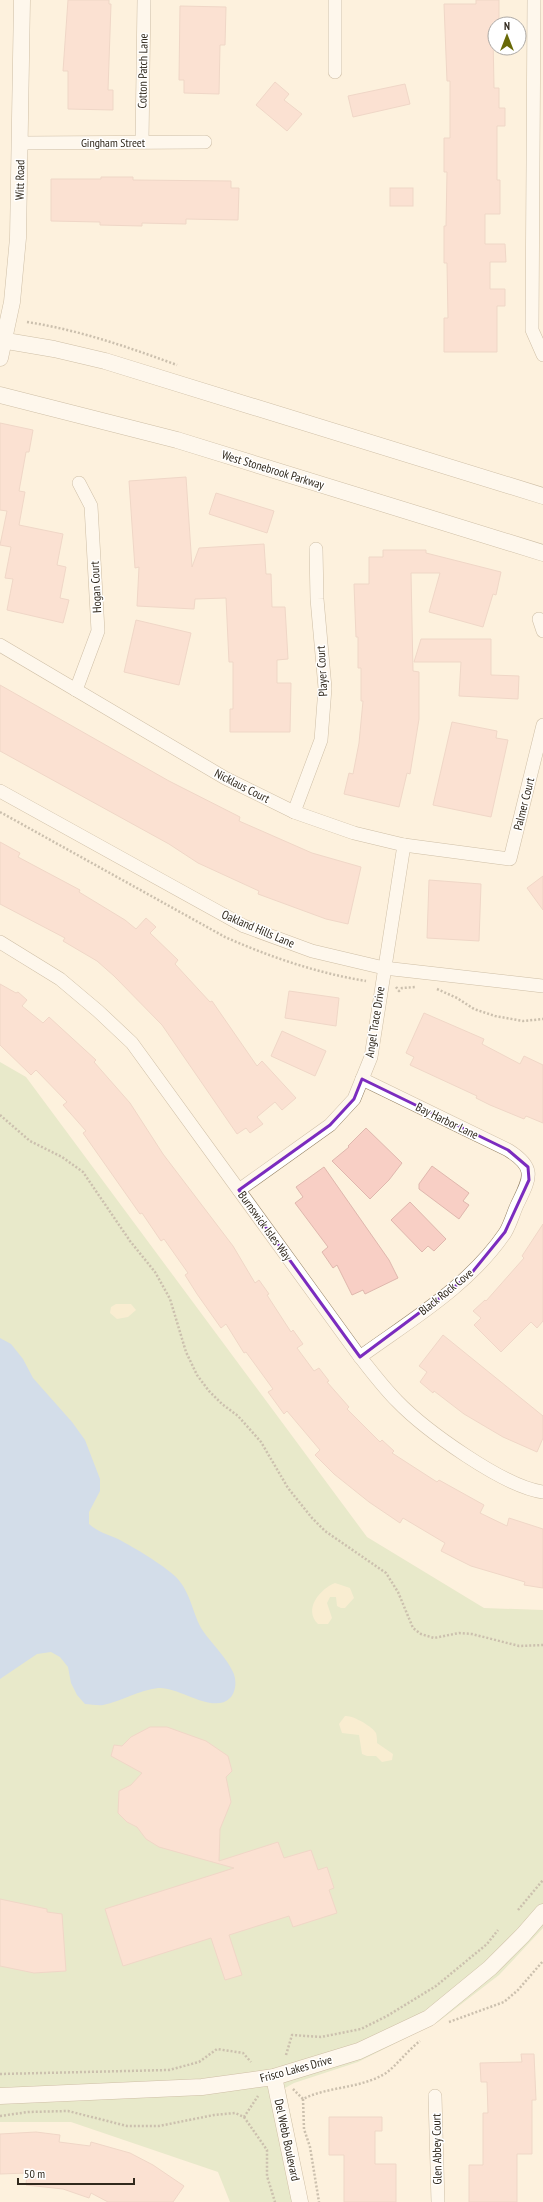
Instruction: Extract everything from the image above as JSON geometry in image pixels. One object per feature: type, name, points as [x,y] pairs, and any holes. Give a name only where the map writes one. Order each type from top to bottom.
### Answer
[{"type":"street","name":"Witt Road","points":[[0,358],[2,341],[12,302],[18,238],[22,0]]},
{"type":"street","name":"Cotton Patch Lane","points":[[142,142],[144,0]]},
{"type":"street","points":[[335,0],[335,72]]},
{"type":"street","points":[[534,0],[532,330],[543,355]]},
{"type":"street","name":"Gingham Street","points":[[20,143],[205,142]]},
{"type":"street","points":[[2,341],[54,349],[112,364],[543,496]]},
{"type":"street","name":"West Stonebrook Parkway","points":[[0,395],[177,440],[543,553]]},
{"type":"street","name":"Hogan Court","points":[[76,690],[98,631],[91,506],[79,483]]},
{"type":"street","name":"Player Court","points":[[294,812],[321,740],[325,688],[317,599],[316,549]]},
{"type":"street","name":"Nicklaus Court","points":[[0,645],[225,778],[294,812],[354,833],[404,845],[510,859]]},
{"type":"street","name":"Palmer Court","points":[[510,859],[543,725]]},
{"type":"street","name":"Oakland Hills Lane","points":[[0,791],[244,926],[312,951],[384,968],[543,986]]},
{"type":"street","name":"Angel Trace Drive","points":[[239,1190],[330,1125],[354,1099],[371,1057],[404,845]]},
{"type":"street","name":"Burnswick Isles Way","points":[[0,942],[60,978],[132,1043],[360,1357],[397,1402],[426,1427],[498,1477],[543,1492]]},
{"type":"street","name":"Bay Harbor Lane","points":[[362,1079],[508,1150],[520,1158],[528,1167]]},
{"type":"street","name":"Black Rock Cove","points":[[360,1357],[470,1275],[505,1232],[529,1180],[528,1167]]},
{"type":"street","name":"Frisco Lakes Drive","points":[[0,2096],[202,2086],[274,2077],[359,2051],[429,2018],[490,1968],[523,1935],[543,1912]]},
{"type":"street","name":"Del Webb Boulevard","points":[[274,2077],[300,2202]]},
{"type":"street","name":"Glen Abbey Court","points":[[436,2096],[438,2202]]},
{"type":"path","points":[[394,985],[399,991],[402,988],[419,987]]},
{"type":"path","points":[[430,988],[457,998],[474,1009],[495,1016],[523,1021],[543,1019]]},
{"type":"path","points":[[0,1115],[30,1141],[62,1157],[83,1172],[130,1241],[155,1272],[170,1299],[186,1352],[205,1386],[222,1404],[238,1416],[261,1442],[288,1488],[312,1518],[325,1531],[386,1573],[398,1592],[413,1628],[422,1634],[434,1638],[459,1633],[472,1634],[519,1646],[543,1645]]},
{"type":"path","points":[[518,1910],[543,1880]]},
{"type":"path","points":[[286,2055],[292,2035],[296,2034],[322,2037],[361,2029],[387,2016],[436,1986],[477,1953],[498,1930]]},
{"type":"path","points":[[443,2025],[504,2002],[518,1990],[543,1961]]},
{"type":"path","points":[[303,2099],[318,2092],[356,2085],[386,2072],[424,2038]]},
{"type":"path","points":[[0,2074],[169,2070],[199,2062],[217,2049],[243,2053],[251,2062]]},
{"type":"path","points":[[292,2089],[303,2099],[304,2129],[310,2147],[319,2202]]},
{"type":"path","points":[[244,2117],[258,2096]]},
{"type":"path","points":[[0,2116],[28,2112],[68,2111],[127,2126],[159,2126],[214,2114],[235,2114],[244,2117],[258,2134],[267,2150],[268,2176],[275,2202]]},
{"type":"highlighted area","points":[[362,1079],[508,1150],[528,1167],[529,1180],[505,1232],[470,1275],[360,1357],[239,1190],[330,1125],[354,1099]]},
{"type":"green space","points":[[0,1062],[26,1077],[367,1537],[484,1608],[543,1610],[543,1928],[499,1975],[438,2022],[358,2062],[294,2083],[285,2088],[308,2202],[230,2202],[218,2172],[71,2122],[0,2122]]},
{"type":"sand","points":[[116,1304],[131,1304],[136,1310],[128,1317],[117,1319],[110,1313],[111,1307]]},
{"type":"sand","points":[[335,1583],[350,1588],[354,1598],[345,1608],[341,1608],[337,1606],[336,1597],[330,1597],[327,1603],[332,1618],[328,1624],[318,1624],[312,1612],[315,1600],[324,1590]]},
{"type":"sand","points":[[345,1716],[358,1719],[374,1731],[376,1733],[377,1743],[393,1754],[392,1760],[382,1762],[376,1756],[367,1756],[362,1754],[359,1735],[342,1733],[339,1724]]},
{"type":"water","points":[[0,1338],[11,1344],[23,1359],[33,1378],[72,1422],[85,1440],[100,1479],[100,1491],[89,1512],[89,1524],[99,1531],[118,1539],[148,1556],[176,1577],[189,1597],[196,1618],[203,1631],[223,1656],[233,1672],[235,1686],[234,1693],[230,1698],[223,1702],[205,1702],[176,1691],[158,1688],[144,1691],[103,1705],[85,1704],[77,1695],[71,1683],[68,1667],[60,1657],[51,1652],[37,1654],[0,1679]]},
{"type":"building","points":[[68,0],[109,0],[109,4],[111,4],[108,90],[113,90],[113,110],[68,109],[68,71],[63,71]]},
{"type":"building","points":[[476,0],[499,0],[499,16],[487,16],[487,56],[493,56],[494,88],[499,88],[499,108],[505,108],[505,126],[497,126],[497,180],[500,180],[500,214],[485,214],[485,244],[505,244],[506,262],[490,262],[490,289],[505,289],[505,306],[497,306],[497,352],[444,352],[444,318],[448,318],[447,263],[444,263],[444,226],[446,226],[447,172],[444,172],[444,138],[450,138],[450,81],[447,81],[444,4],[476,4]]},
{"type":"building","points":[[180,6],[226,7],[225,45],[220,45],[219,94],[184,93],[184,80],[179,80]]},
{"type":"building","points":[[275,82],[289,94],[284,100],[302,114],[287,131],[256,105]]},
{"type":"building","points":[[405,84],[410,104],[353,117],[348,96]]},
{"type":"building","points":[[101,177],[133,177],[133,180],[231,181],[231,188],[239,188],[238,220],[186,219],[186,224],[142,223],[142,226],[100,225],[100,222],[51,221],[51,179],[101,179]]},
{"type":"building","points":[[390,188],[413,188],[413,206],[390,206]]},
{"type":"building","points":[[0,423],[33,430],[29,452],[26,452],[19,491],[25,492],[19,525],[63,534],[57,565],[66,567],[60,598],[69,600],[63,623],[7,610],[13,579],[5,578],[11,547],[0,545],[7,511],[0,510]]},
{"type":"building","points":[[186,477],[192,567],[199,548],[264,544],[266,574],[271,574],[272,607],[285,607],[288,659],[277,660],[277,683],[291,683],[290,732],[230,732],[230,709],[233,709],[233,662],[229,662],[226,598],[195,599],[194,609],[137,606],[139,567],[135,568],[129,481]]},
{"type":"building","points":[[216,493],[274,511],[267,533],[209,514]]},
{"type":"building","points":[[383,550],[426,550],[426,553],[501,572],[496,595],[493,594],[483,627],[429,612],[440,573],[411,573],[413,671],[419,672],[419,719],[410,774],[407,773],[399,807],[344,794],[349,773],[353,774],[359,743],[363,701],[361,701],[361,668],[358,668],[358,637],[356,637],[354,584],[369,584],[369,557],[383,557]]},
{"type":"building","points":[[136,620],[191,633],[179,685],[124,672]]},
{"type":"building","points":[[421,639],[491,639],[491,675],[519,676],[518,699],[459,696],[461,662],[414,662]]},
{"type":"building","points":[[0,685],[169,781],[240,817],[239,821],[312,853],[361,867],[348,924],[326,919],[258,894],[259,891],[198,863],[169,844],[0,751]]},
{"type":"building","points":[[452,722],[497,731],[496,738],[508,740],[491,817],[433,805]]},
{"type":"building","points":[[0,842],[20,853],[18,857],[80,890],[79,892],[125,920],[136,929],[146,918],[156,927],[150,933],[178,960],[175,964],[210,1002],[212,1001],[257,1066],[262,1061],[296,1098],[282,1110],[275,1102],[257,1117],[263,1124],[250,1133],[246,1128],[237,1134],[162,1025],[114,976],[97,961],[63,941],[65,938],[0,904]]},
{"type":"building","points":[[543,876],[543,910],[527,888]]},
{"type":"building","points":[[429,880],[481,884],[479,941],[427,938]]},
{"type":"building","points":[[0,984],[16,993],[18,992],[27,1000],[22,1006],[43,1023],[49,1017],[96,1060],[94,1062],[130,1103],[163,1154],[233,1246],[255,1283],[259,1280],[269,1294],[267,1295],[291,1332],[293,1330],[303,1344],[297,1348],[314,1371],[319,1368],[329,1381],[327,1382],[349,1407],[347,1409],[380,1442],[382,1440],[394,1451],[392,1453],[437,1482],[439,1480],[484,1505],[480,1513],[507,1526],[509,1518],[543,1529],[543,1588],[524,1585],[525,1582],[471,1566],[441,1551],[445,1543],[403,1518],[400,1523],[369,1502],[334,1474],[315,1455],[320,1450],[287,1411],[284,1414],[268,1392],[273,1389],[246,1352],[244,1353],[226,1324],[221,1328],[185,1275],[188,1273],[164,1239],[161,1241],[142,1213],[140,1214],[83,1133],[86,1131],[63,1105],[67,1102],[36,1070],[31,1075],[0,1045]]},
{"type":"building","points":[[289,991],[339,998],[336,1026],[285,1018]]},
{"type":"building","points":[[424,1013],[484,1039],[482,1044],[520,1064],[524,1056],[543,1065],[543,1123],[526,1116],[524,1119],[490,1105],[476,1098],[477,1096],[410,1065],[414,1057],[406,1053]]},
{"type":"building","points":[[282,1031],[326,1051],[315,1076],[271,1056]]},
{"type":"building","points":[[366,1128],[402,1163],[389,1180],[370,1199],[332,1161],[349,1147],[348,1146]]},
{"type":"building","points":[[432,1166],[469,1193],[463,1201],[469,1205],[459,1219],[419,1189],[419,1184]]},
{"type":"building","points":[[324,1167],[389,1260],[398,1278],[365,1294],[363,1290],[352,1295],[337,1265],[333,1268],[322,1252],[328,1247],[295,1203],[303,1197],[296,1187]]},
{"type":"building","points":[[410,1202],[446,1239],[434,1251],[428,1246],[422,1252],[391,1220]]},
{"type":"building","points":[[543,1224],[543,1321],[537,1328],[531,1322],[501,1352],[474,1325],[481,1318],[473,1311],[485,1300],[486,1301],[524,1258],[522,1256]]},
{"type":"building","points":[[443,1335],[543,1416],[543,1438],[537,1452],[503,1437],[464,1414],[434,1391],[433,1393],[420,1382],[427,1372],[419,1366]]},
{"type":"building","points":[[150,1727],[167,1727],[206,1741],[228,1756],[232,1771],[226,1777],[231,1802],[220,1829],[219,1861],[278,1842],[284,1858],[311,1850],[318,1870],[327,1867],[334,1888],[329,1890],[337,1913],[293,1927],[289,1916],[229,1935],[242,1975],[225,1980],[211,1938],[123,1966],[105,1909],[234,1868],[159,1847],[146,1839],[137,1827],[127,1822],[118,1813],[119,1791],[131,1785],[142,1773],[111,1756],[114,1745],[122,1746],[131,1737]]},
{"type":"building","points":[[0,1899],[47,1909],[47,1912],[62,1914],[66,1971],[34,1973],[0,1966]]},
{"type":"building","points":[[521,2054],[534,2054],[536,2100],[532,2100],[532,2154],[517,2154],[517,2202],[469,2202],[469,2165],[483,2165],[483,2113],[488,2113],[487,2082],[481,2082],[480,2063],[522,2062]]},
{"type":"building","points":[[329,2117],[382,2117],[382,2131],[375,2131],[375,2164],[396,2164],[396,2202],[344,2202],[344,2155],[329,2155]]},
{"type":"building","points":[[36,2132],[60,2135],[59,2142],[90,2146],[91,2142],[130,2153],[153,2165],[184,2186],[173,2202],[108,2202],[91,2193],[89,2198],[63,2189],[26,2185],[27,2173],[0,2174],[0,2134]]}]
